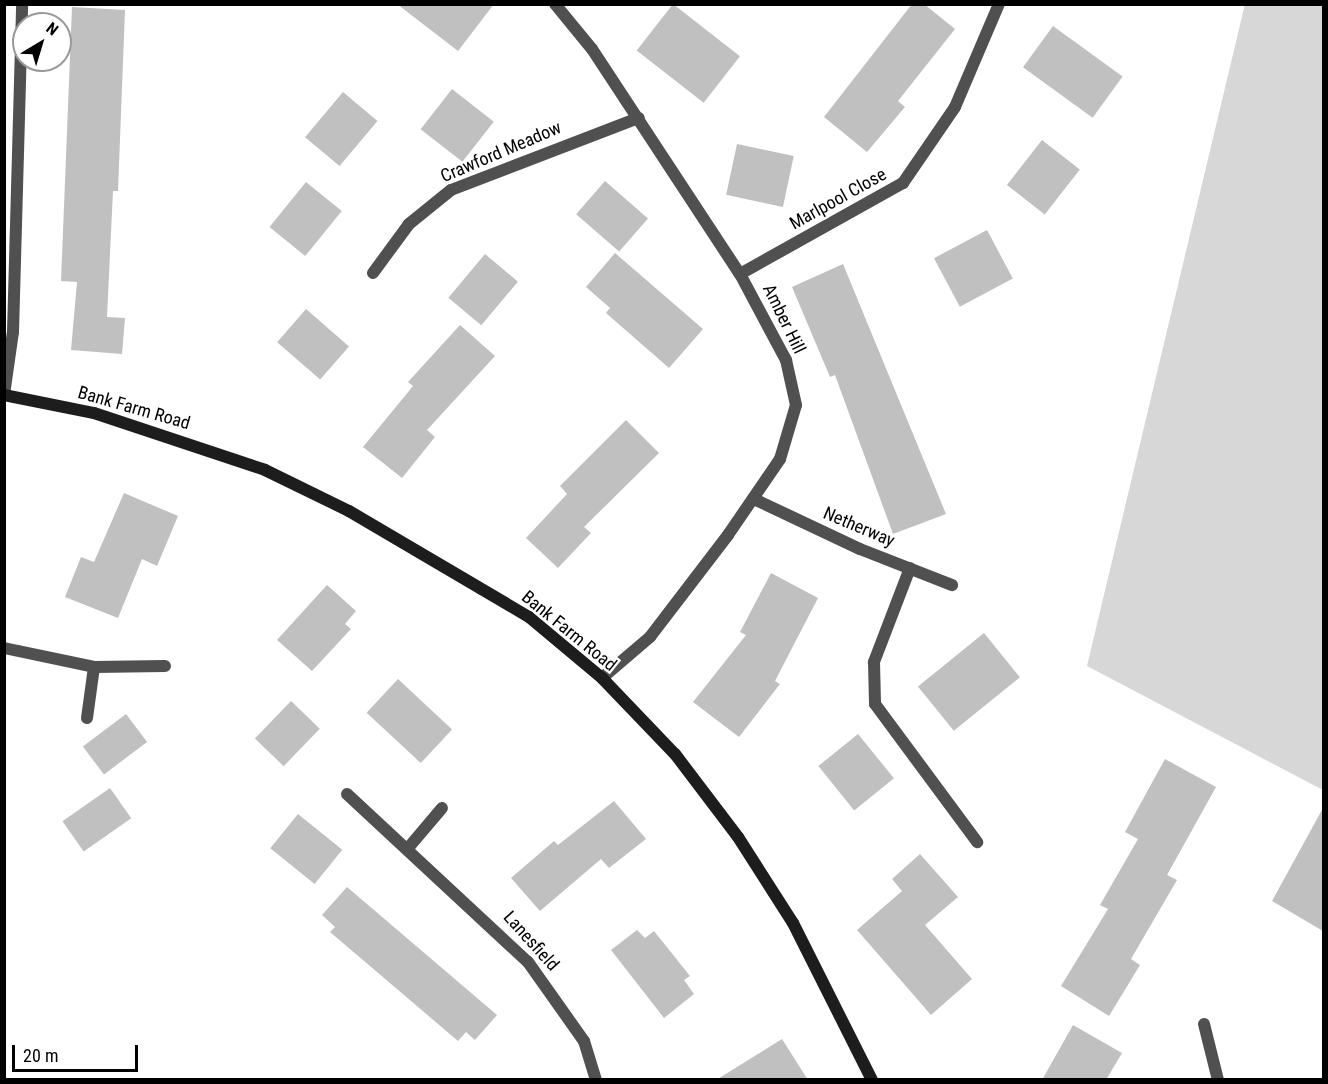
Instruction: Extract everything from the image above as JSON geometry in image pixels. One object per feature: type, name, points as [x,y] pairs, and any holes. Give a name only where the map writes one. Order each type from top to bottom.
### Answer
[{"type":"street","points":[[4,395],[13,332],[10,131],[22,4]]},
{"type":"street","name":"Amber Hill","points":[[555,4],[639,118],[740,274],[786,360],[796,405],[780,459],[754,499],[650,637],[602,678]]},
{"type":"street","name":"Marlpool Close","points":[[740,274],[903,183],[955,107],[999,4]]},
{"type":"street","name":"Crawford Meadow","points":[[373,273],[409,224],[451,190],[639,118]]},
{"type":"street","name":"Bank Farm Road","points":[[4,395],[94,413],[265,470],[349,511],[529,617],[602,678],[675,754],[738,837],[793,923],[872,1080]]},
{"type":"street","name":"Netherway","points":[[754,499],[952,585]]},
{"type":"street","points":[[910,568],[874,662],[875,704],[977,842]]},
{"type":"street","points":[[4,648],[94,667],[165,666]]},
{"type":"street","points":[[87,718],[94,667]]},
{"type":"street","name":"Lanesfield","points":[[347,794],[409,847],[528,962],[584,1041],[596,1080]]},
{"type":"street","points":[[409,847],[442,808]]},
{"type":"street","points":[[1204,1024],[1218,1080]]},
{"type":"shaded area","points":[[1245,4],[1323,5],[1323,790],[1087,666]]},
{"type":"building","points":[[397,4],[494,4],[458,51]]},
{"type":"building","points":[[673,4],[740,56],[704,103],[637,50]]},
{"type":"building","points":[[912,4],[924,4],[955,29],[898,101],[905,107],[867,152],[824,117]]},
{"type":"building","points":[[72,7],[125,10],[118,191],[113,191],[107,317],[125,318],[122,354],[71,350],[77,282],[61,281],[69,72],[72,72]]},
{"type":"building","points":[[1053,26],[1123,77],[1093,118],[1023,67]]},
{"type":"building","points":[[452,89],[494,122],[462,162],[421,129]]},
{"type":"building","points":[[343,92],[377,121],[340,166],[305,137]]},
{"type":"building","points":[[1042,140],[1080,170],[1045,214],[1007,185]]},
{"type":"building","points":[[737,144],[794,156],[783,207],[726,195]]},
{"type":"building","points":[[605,181],[648,218],[619,252],[576,214]]},
{"type":"building","points":[[306,182],[342,211],[305,256],[269,227]]},
{"type":"building","points":[[987,230],[1013,279],[960,307],[934,258]]},
{"type":"building","points":[[615,253],[703,329],[669,368],[606,313],[610,308],[586,287]]},
{"type":"building","points":[[485,254],[518,282],[481,325],[448,298]]},
{"type":"building","points":[[843,264],[946,514],[893,534],[835,375],[830,377],[792,287]]},
{"type":"building","points":[[306,309],[349,346],[320,380],[277,342]]},
{"type":"building","points":[[460,325],[495,356],[427,430],[435,437],[402,478],[363,447],[413,386],[408,382]]},
{"type":"building","points":[[626,420],[659,453],[584,527],[591,533],[558,568],[526,538],[567,494],[560,486]]},
{"type":"building","points":[[124,493],[178,516],[157,566],[142,559],[118,618],[65,597],[81,557],[94,562]]},
{"type":"building","points":[[771,573],[818,598],[775,681],[780,684],[739,737],[693,702],[746,635],[740,632]]},
{"type":"building","points":[[327,585],[356,611],[345,624],[351,629],[312,671],[277,640]]},
{"type":"building","points":[[984,633],[1020,677],[954,731],[918,686]]},
{"type":"building","points":[[398,679],[452,729],[421,763],[367,713]]},
{"type":"building","points":[[291,701],[320,729],[284,766],[255,738]]},
{"type":"building","points":[[126,714],[147,742],[104,774],[83,746]]},
{"type":"building","points":[[858,734],[894,778],[854,810],[818,766]]},
{"type":"building","points":[[1165,759],[1216,787],[1167,875],[1177,880],[1131,959],[1140,965],[1109,1016],[1061,986],[1108,909],[1100,905],[1138,839],[1125,832]]},
{"type":"building","points":[[110,788],[131,818],[84,852],[62,821]]},
{"type":"building","points":[[614,801],[646,839],[609,868],[601,859],[540,911],[511,878],[554,841],[558,845]]},
{"type":"building","points":[[1323,808],[1323,931],[1272,901]]},
{"type":"building","points":[[298,814],[342,850],[315,884],[270,848]]},
{"type":"building","points":[[920,854],[958,897],[925,925],[972,979],[931,1015],[857,930],[902,891],[892,879]]},
{"type":"building","points":[[347,887],[497,1015],[475,1040],[466,1032],[458,1041],[330,932],[335,927],[322,915]]},
{"type":"building","points":[[637,930],[645,938],[654,931],[690,976],[684,980],[694,994],[664,1018],[611,950]]},
{"type":"building","points":[[1073,1025],[1122,1053],[1106,1080],[1042,1080]]},
{"type":"building","points":[[782,1039],[808,1080],[716,1080]]}]
